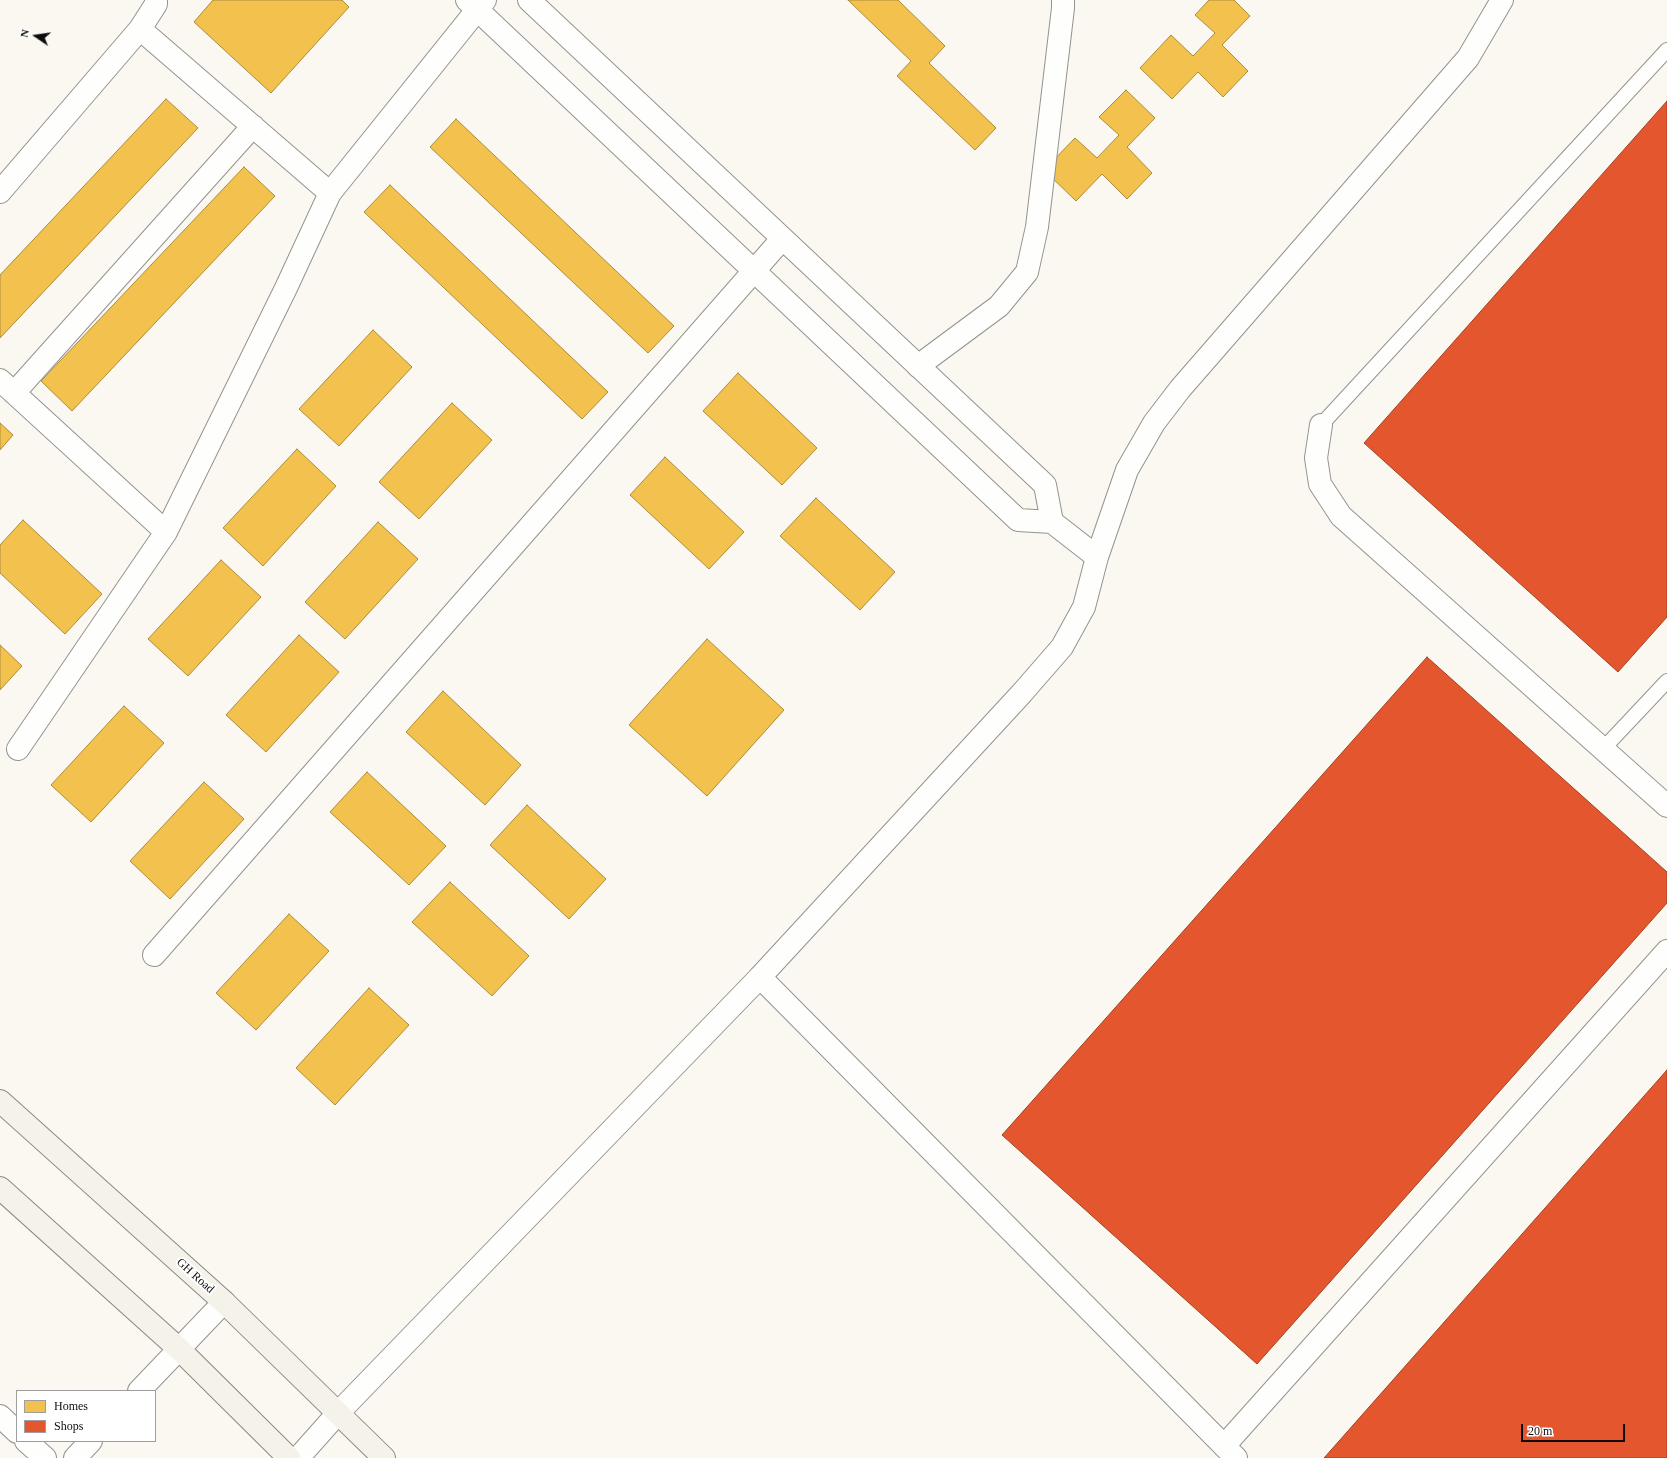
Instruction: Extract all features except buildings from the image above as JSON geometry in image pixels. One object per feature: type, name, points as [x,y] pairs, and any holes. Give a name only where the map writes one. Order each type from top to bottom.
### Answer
[{"type":"main road","name":"GH Road","points":[[0,1100],[224,1302],[384,1458]]},
{"type":"main road","points":[[0,1188],[179,1349],[289,1458]]},
{"type":"street","points":[[0,192],[140,29],[156,4],[156,0]]},
{"type":"street","points":[[529,0],[1044,485],[1052,522]]},
{"type":"street","points":[[918,366],[999,306],[1027,272],[1037,227],[1063,8],[1062,0]]},
{"type":"street","points":[[298,1458],[338,1413],[760,977],[1017,698],[1062,647],[1084,607],[1097,557],[1127,470],[1154,423],[1180,389],[1468,58],[1502,0]]},
{"type":"street","points":[[18,749],[166,532],[262,337],[330,193],[476,3],[754,270],[1018,520],[1052,522],[1097,557]]},
{"type":"street","points":[[140,29],[330,193]]},
{"type":"street","points":[[166,532],[7,387],[252,126]]},
{"type":"street","points":[[154,955],[782,239]]},
{"type":"street","points":[[1321,425],[1316,458],[1320,484],[1341,516],[1667,806]]},
{"type":"street","points":[[760,977],[1230,1452],[1667,950]]},
{"type":"street","points":[[140,1390],[224,1302]]},
{"type":"street","points":[[0,1416],[16,1431]]},
{"type":"street","points":[[27,1442],[45,1458]]},
{"type":"street","points":[[75,1458],[90,1442]]},
{"type":"lane","points":[[1321,425],[1667,50]]},
{"type":"lane","points":[[1603,749],[1667,680]]}]
